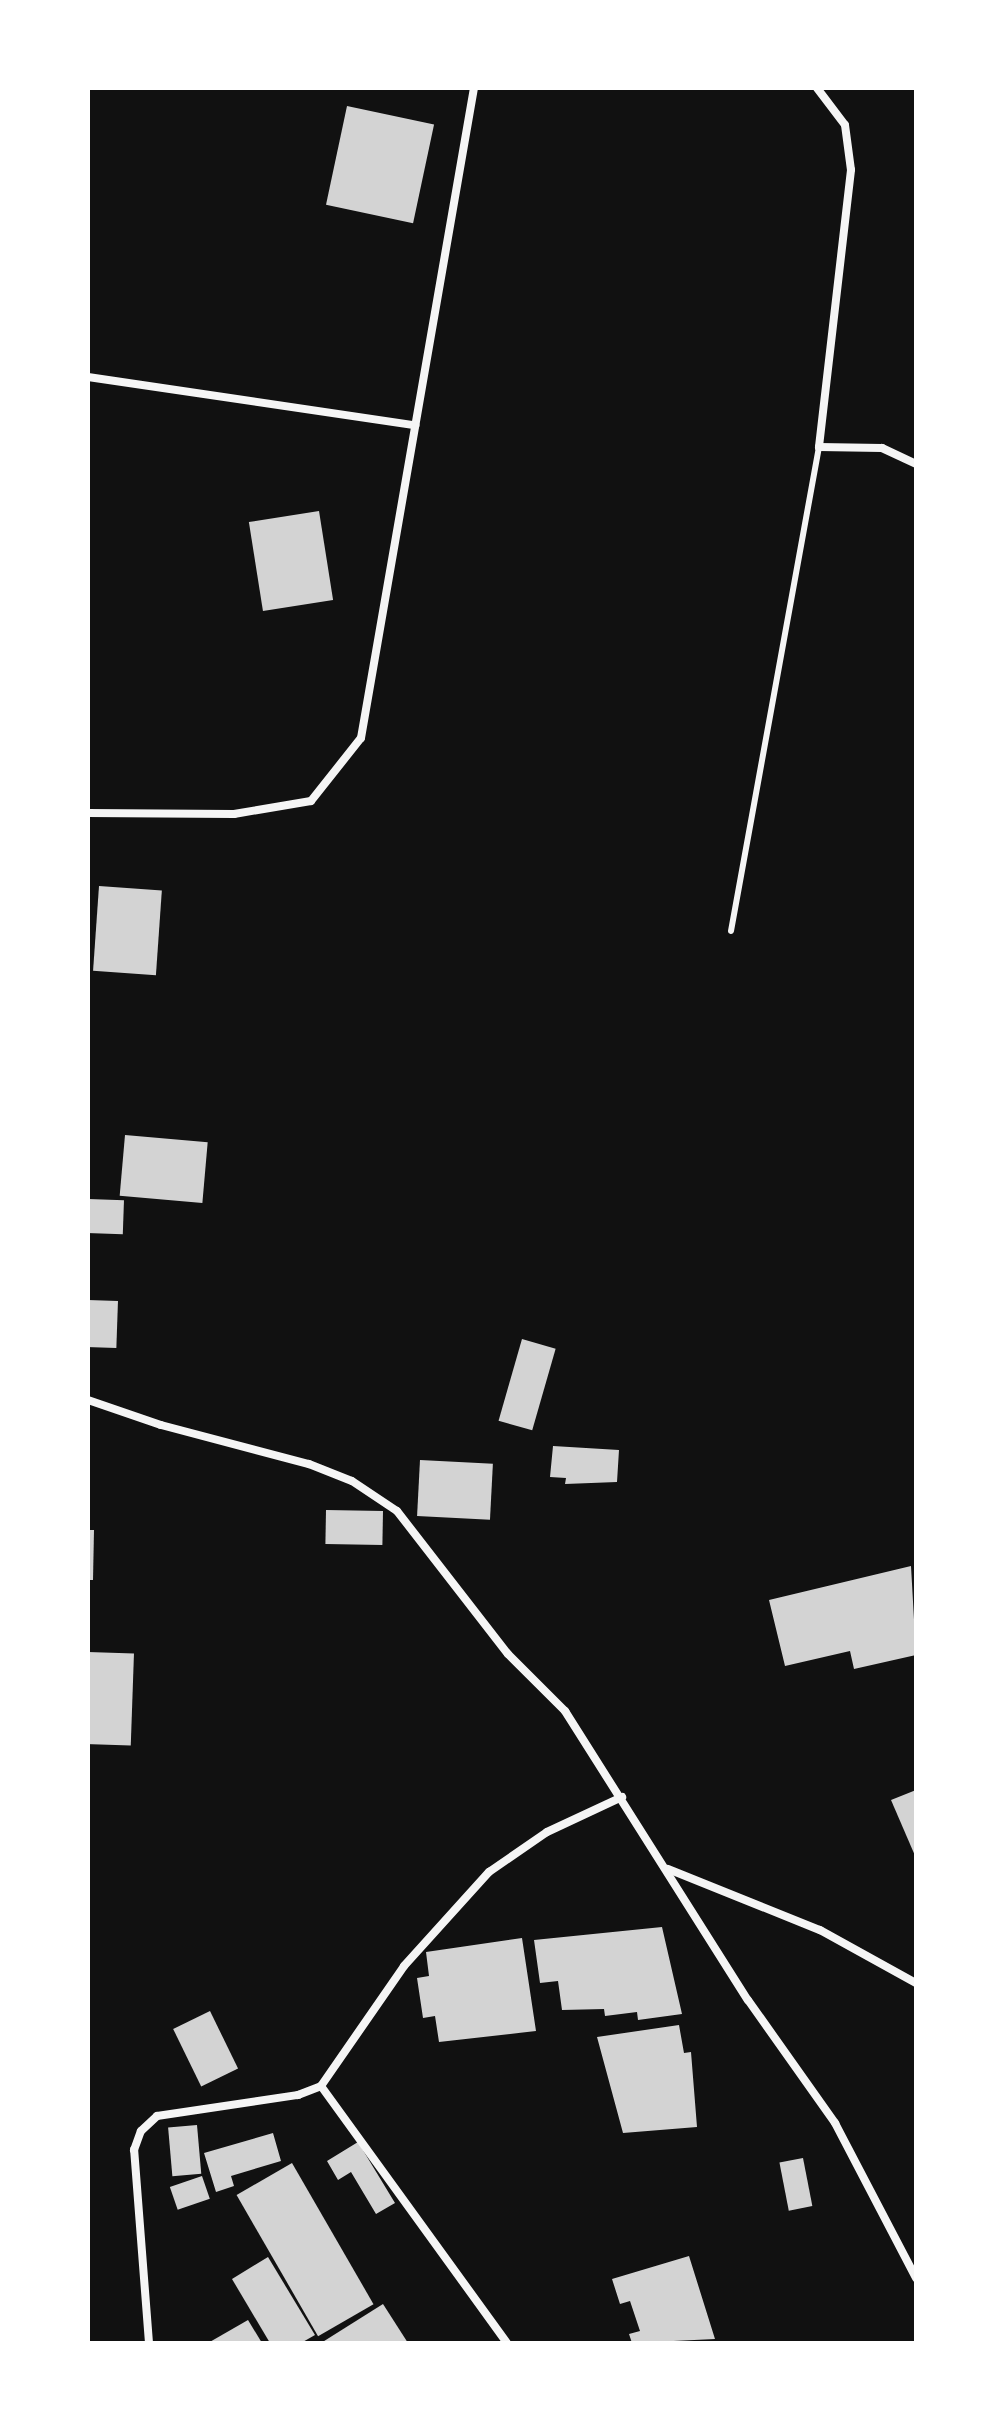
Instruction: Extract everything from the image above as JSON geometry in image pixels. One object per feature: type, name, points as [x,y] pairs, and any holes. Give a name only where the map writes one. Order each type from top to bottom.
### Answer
[{"type":"street","points":[[88,813],[234,814],[311,801],[361,738],[474,88]]},
{"type":"street","points":[[817,88],[845,125],[851,170],[819,447],[882,448],[916,464]]},
{"type":"street","points":[[88,377],[415,425]]},
{"type":"street","points":[[88,1400],[161,1425],[309,1464],[352,1481],[397,1511],[508,1654],[565,1711],[748,2000],[835,2123],[916,2278]]},
{"type":"street","points":[[149,2343],[134,2150],[141,2131],[157,2116],[298,2095],[321,2086],[404,1966],[489,1872],[547,1832],[622,1797]]},
{"type":"street","points":[[667,1869],[820,1930],[916,1983]]},
{"type":"street","points":[[321,2086],[507,2343]]},
{"type":"lane","points":[[731,931],[819,447]]},
{"type":"building","points":[[347,106],[434,125],[413,223],[326,205]]},
{"type":"building","points":[[319,511],[333,600],[263,611],[249,522]]},
{"type":"building","points":[[99,886],[162,890],[156,975],[93,971]]},
{"type":"building","points":[[125,1135],[208,1142],[202,1203],[120,1196]]},
{"type":"building","points":[[88,1199],[124,1200],[123,1234],[88,1233]]},
{"type":"building","points":[[88,1300],[118,1301],[116,1348],[88,1347]]},
{"type":"building","points":[[522,1339],[556,1349],[532,1430],[499,1421]]},
{"type":"building","points":[[553,1446],[619,1450],[617,1482],[565,1484],[566,1478],[550,1477]]},
{"type":"building","points":[[420,1460],[493,1464],[490,1520],[417,1516]]},
{"type":"building","points":[[326,1510],[383,1511],[382,1545],[325,1544]]},
{"type":"building","points":[[88,1530],[94,1530],[93,1580],[88,1580]]},
{"type":"building","points":[[911,1566],[916,1655],[854,1669],[850,1651],[785,1666],[769,1600]]},
{"type":"building","points":[[88,1652],[134,1654],[131,1746],[88,1744]]},
{"type":"building","points":[[916,1790],[916,1858],[891,1800]]},
{"type":"building","points":[[662,1927],[682,2014],[638,2020],[637,2012],[605,2016],[604,2009],[562,2010],[558,1981],[540,1983],[534,1940]]},
{"type":"building","points":[[522,1938],[536,2031],[439,2042],[435,2016],[423,2018],[417,1978],[429,1976],[426,1952]]},
{"type":"building","points":[[210,2011],[238,2069],[201,2086],[173,2029]]},
{"type":"building","points":[[679,2025],[684,2053],[691,2052],[697,2127],[623,2133],[597,2037]]},
{"type":"building","points":[[197,2125],[201,2174],[172,2176],[168,2128]]},
{"type":"building","points":[[273,2133],[281,2161],[231,2176],[234,2186],[216,2192],[204,2153]]},
{"type":"building","points":[[358,2142],[395,2203],[376,2214],[351,2172],[338,2180],[327,2161]]},
{"type":"building","points":[[803,2158],[812,2206],[789,2211],[779,2163]]},
{"type":"building","points":[[292,2163],[374,2304],[318,2336],[237,2195]]},
{"type":"building","points":[[202,2176],[210,2199],[178,2210],[170,2187]]},
{"type":"building","points":[[689,2256],[715,2339],[632,2343],[629,2334],[640,2331],[630,2301],[620,2304],[612,2279]]},
{"type":"building","points":[[268,2257],[315,2335],[301,2343],[270,2343],[232,2279]]},
{"type":"building","points":[[383,2304],[408,2343],[321,2343]]},
{"type":"building","points":[[248,2320],[262,2343],[208,2343]]}]
